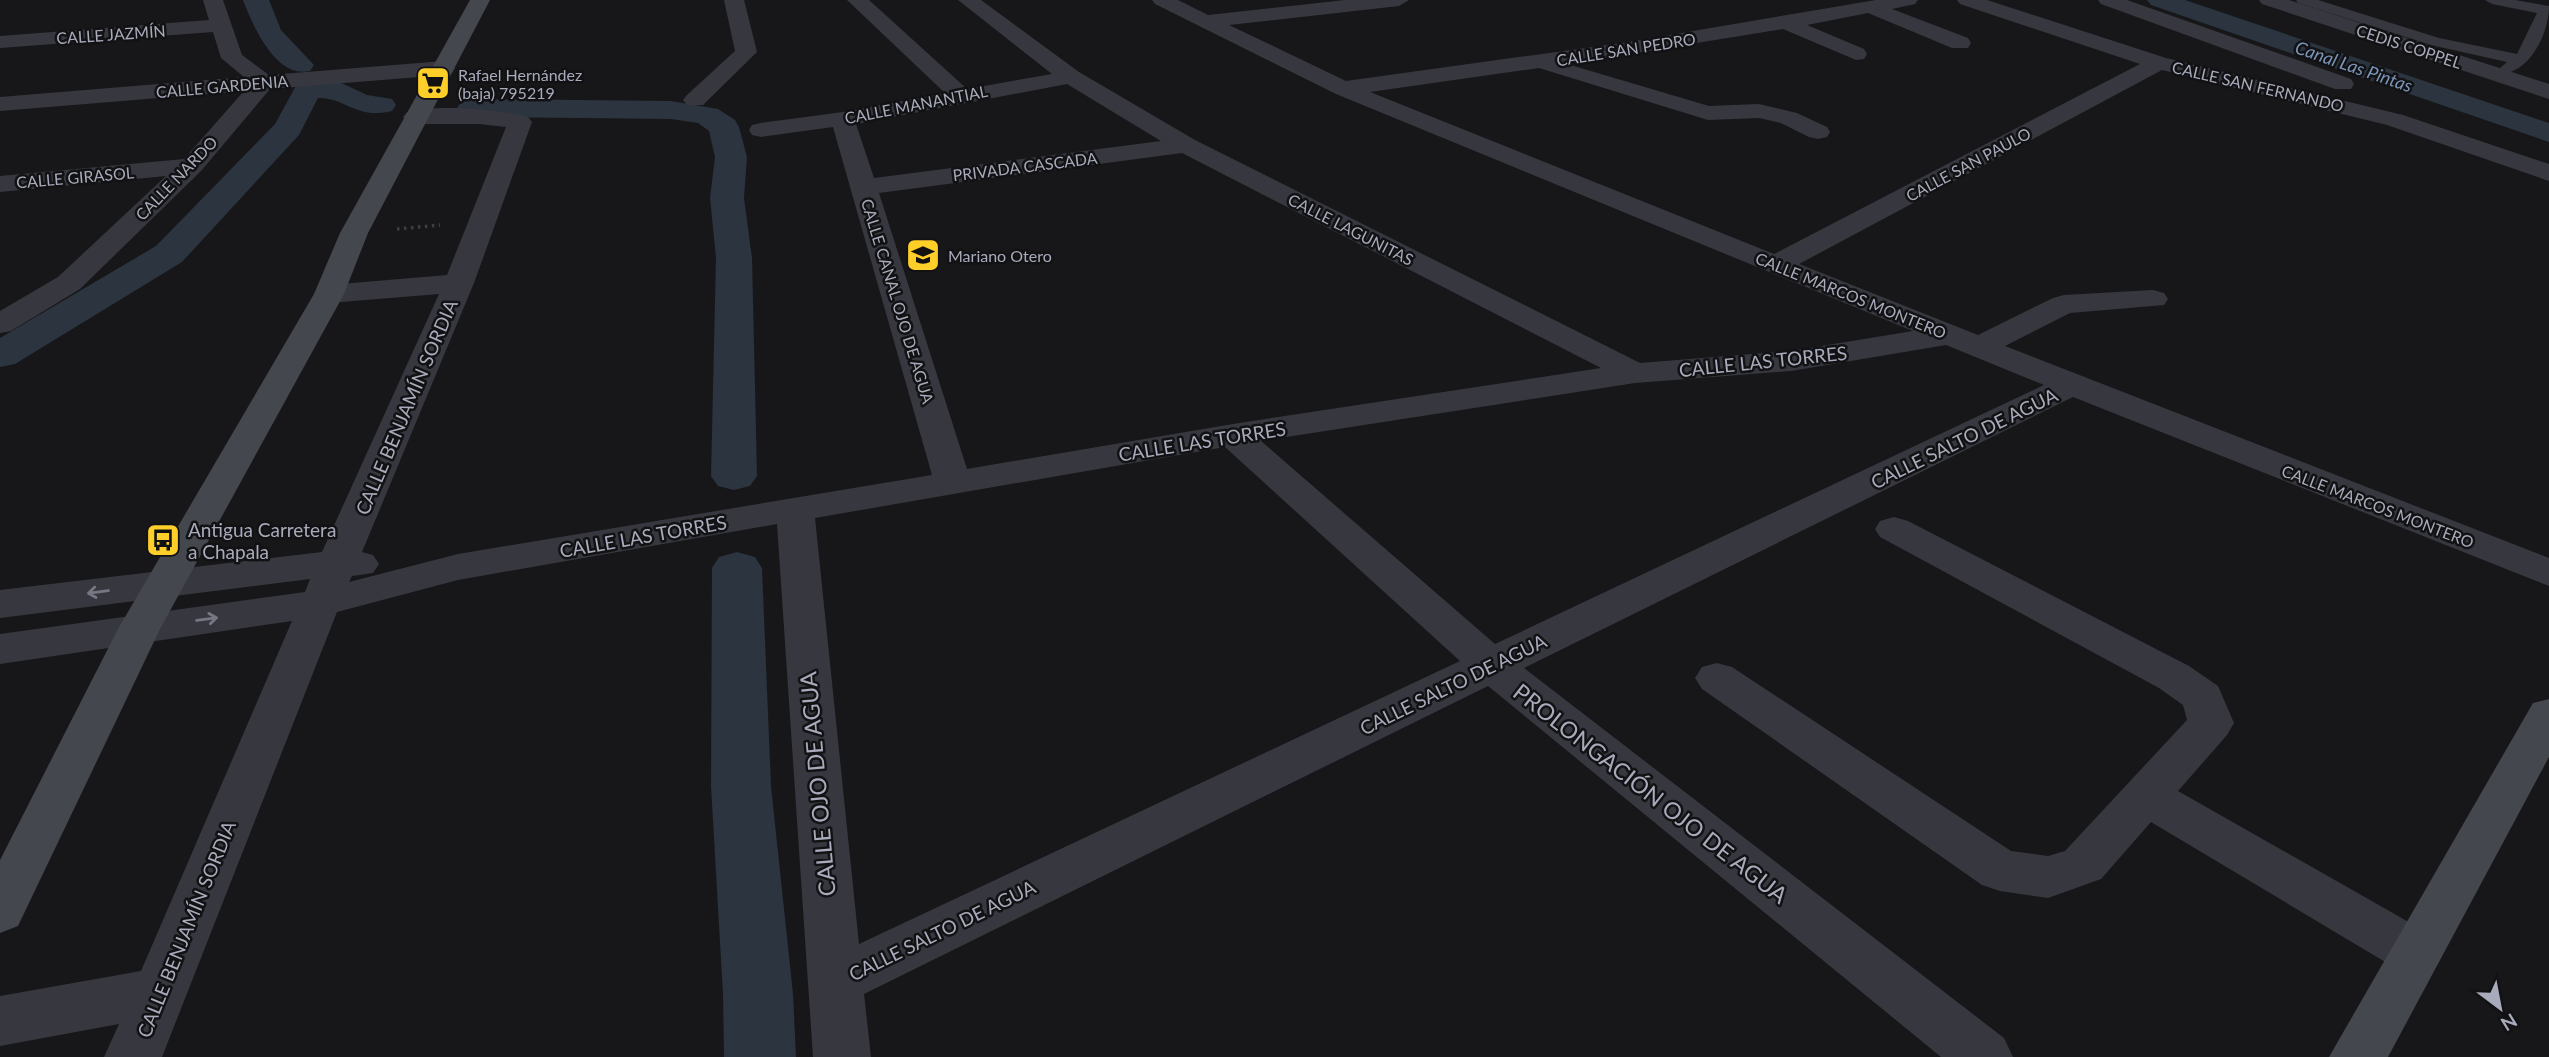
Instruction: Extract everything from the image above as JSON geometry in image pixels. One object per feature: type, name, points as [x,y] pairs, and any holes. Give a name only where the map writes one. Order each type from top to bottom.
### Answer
[{"type":"main road","points":[[0,911],[139,629],[330,294],[354,233],[480,0]]},
{"type":"main road","points":[[2358,1057],[2549,715]]},
{"type":"street","points":[[213,0],[232,58],[264,82]]},
{"type":"street","points":[[695,100],[747,52],[734,0]]},
{"type":"street","points":[[857,0],[960,95]]},
{"type":"street","name":"CALLE LAGUNITAS","points":[[968,0],[1071,77],[1186,145],[1635,373]]},
{"type":"street","name":"CALLE MARCOS MONTERO","points":[[1162,0],[1344,89],[2072,385],[2549,573]]},
{"type":"street","points":[[1209,22],[1290,6],[1399,0]]},
{"type":"street","name":"CALLE SAN PEDRO","points":[[1344,89],[1794,22],[1908,0]]},
{"type":"street","name":"CALLE SAN FERNANDO","points":[[1967,0],[2159,63],[2301,95],[2395,120],[2549,173]]},
{"type":"street","points":[[2108,0],[2549,157]]},
{"type":"street","name":"CEDIS COPPEL","points":[[2269,0],[2549,92]]},
{"type":"street","points":[[1770,5],[1794,22],[1856,54]]},
{"type":"street","points":[[1870,7],[1960,43]]},
{"type":"street","name":"CALLE JAZMÍN","points":[[0,42],[221,25]]},
{"type":"street","points":[[1539,62],[1708,113],[1759,111],[1789,118],[1818,132]]},
{"type":"street","name":"CALLE SAN PAULO","points":[[1776,264],[2159,63]]},
{"type":"street","name":"CALLE GARDENIA","points":[[0,104],[444,68]]},
{"type":"street","name":"CALLE MANANTIAL","points":[[761,130],[843,119],[960,95],[1071,77]]},
{"type":"street","name":"CALLE NARDO","points":[[0,324],[69,283],[192,166],[264,82]]},
{"type":"street","name":"CALLE BENJAMÍN SORDIA","points":[[133,1057],[320,603],[459,283],[520,122],[479,117],[415,117]]},
{"type":"street","name":"CALLE CANAL OJO DE AGUA","points":[[843,119],[953,484]]},
{"type":"street","name":"PRIVADA CASCADA","points":[[863,187],[1186,145]]},
{"type":"street","name":"CALLE GIRASOL","points":[[0,184],[192,166]]},
{"type":"street","points":[[0,290],[69,283]]},
{"type":"street","points":[[330,294],[459,283]]},
{"type":"street","points":[[1965,341],[2064,304],[2153,299]]},
{"type":"street","name":"CALLE LAS TORRES","points":[[0,649],[320,603],[458,567],[1233,435],[1635,373],[1791,361],[1965,341]]},
{"type":"street","name":"CALLE SALTO DE AGUA","points":[[834,982],[2072,385]]},
{"type":"street","name":"PROLONGACIÓN OJO DE AGUA","points":[[1233,435],[1491,665],[1984,1057]]},
{"type":"street","name":"CALLE OJO DE AGUA","points":[[795,510],[842,1057]]},
{"type":"street","points":[[1717,678],[2000,870],[2048,877],[2083,865],[2211,723],[2203,697],[2174,677],[1894,529]]},
{"type":"street","name":"CALLE LAS TORRES","points":[[16,602],[339,563],[458,567]]},
{"type":"street","points":[[0,643],[16,602]]},
{"type":"street","points":[[2146,795],[2416,953]]},
{"type":"street","points":[[0,1021],[160,992]]},
{"type":"lane","points":[[2303,0],[2436,42],[2522,60]]},
{"type":"lane","points":[[2492,0],[2546,10],[2522,60],[2493,73]]},
{"type":"path","points":[[354,233],[483,221]]},
{"type":"waterway","points":[[256,0],[269,33],[300,65]]},
{"type":"waterway","name":"Canal Las Pintas","points":[[2160,0],[2549,133]]},
{"type":"waterway","points":[[0,355],[169,254],[288,128],[307,90],[335,89],[360,103],[381,105]]},
{"type":"waterway","points":[[472,108],[671,110],[707,115],[724,127],[731,157],[727,198],[734,258],[734,476]]},
{"type":"waterway","points":[[737,568],[741,786],[758,994],[760,1057]]},
{"type":"place","name":"Rafael Hernández (baja) 795219","points":[[433,83]]},
{"type":"place","name":"Mariano Otero","points":[[923,255]]},
{"type":"place","name":"Antigua Carretera a Chapala","points":[[163,540]]}]
